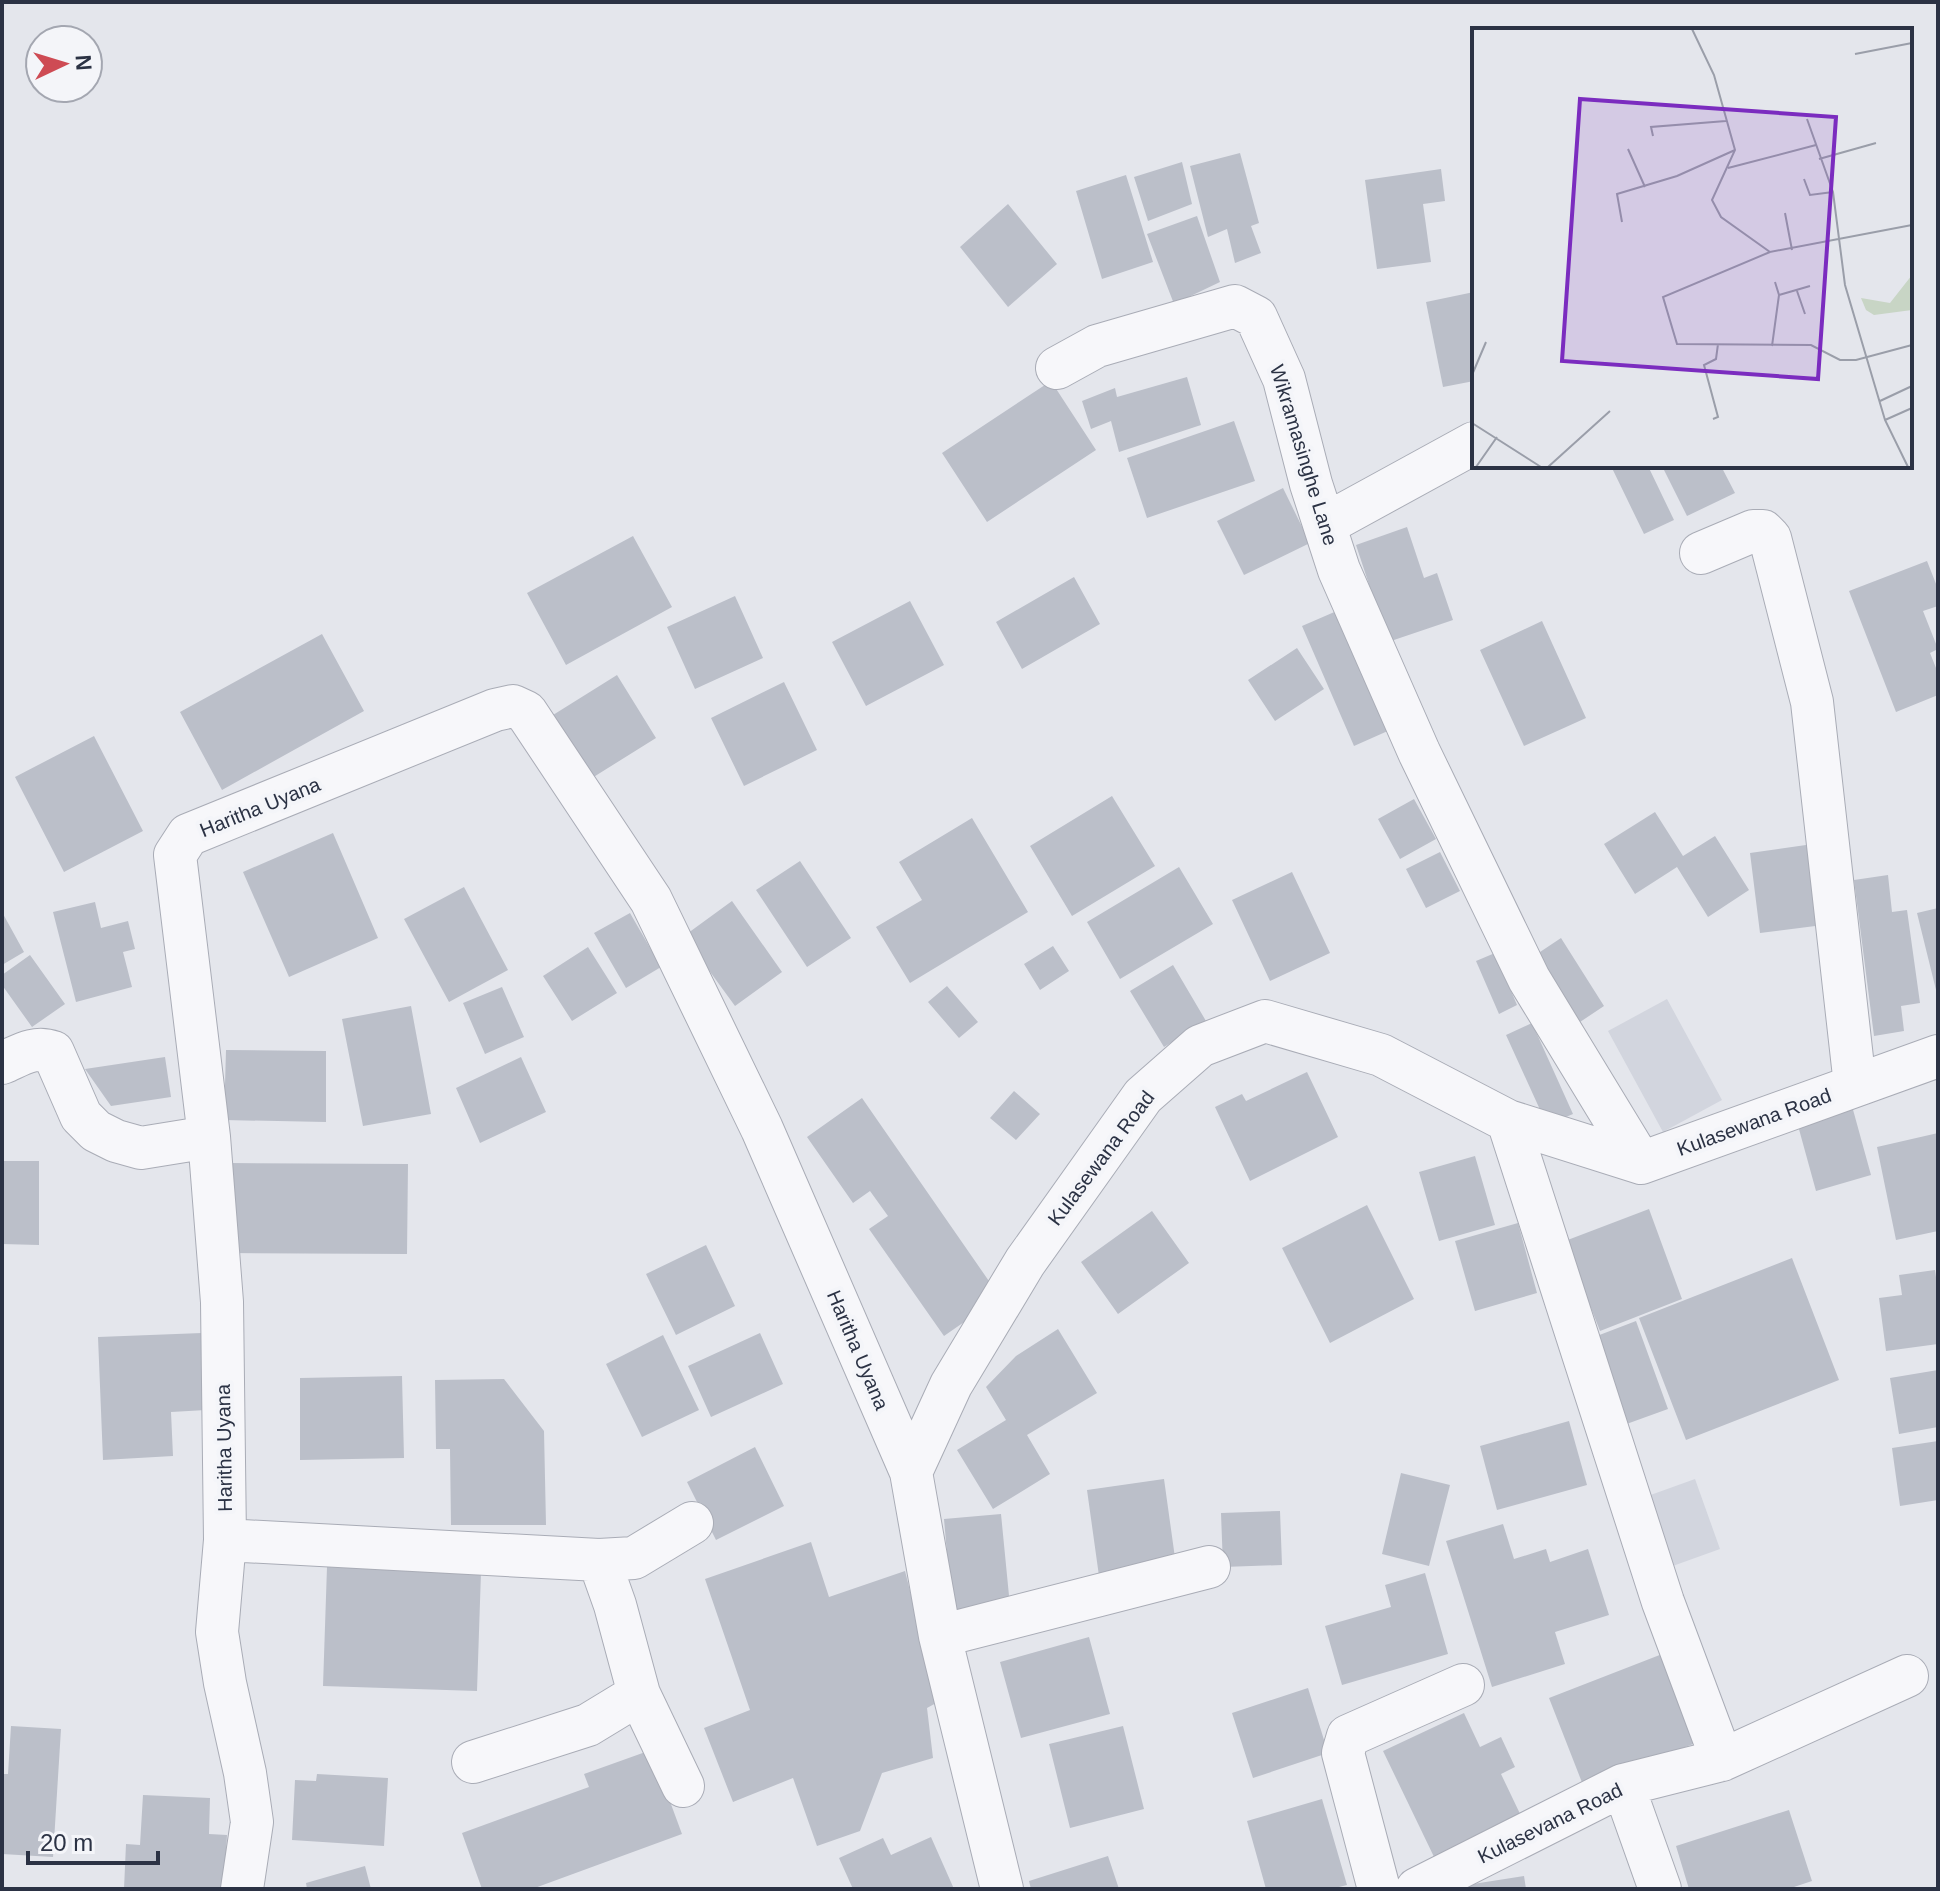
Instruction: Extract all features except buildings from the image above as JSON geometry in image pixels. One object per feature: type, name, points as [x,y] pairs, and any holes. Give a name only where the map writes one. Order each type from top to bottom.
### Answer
[{"type":"street","name":"Wikramasinghe Lane","points":[[1057,368],[1097,346],[1235,306],[1256,317],[1284,379],[1311,484],[1339,570],[1419,752],[1529,979],[1641,1163]]},
{"type":"street","points":[[1326,524],[1472,444]]},
{"type":"street","points":[[1701,553],[1753,531],[1763,531],[1770,538],[1812,702],[1855,1085]]},
{"type":"street","name":"Haritha Uyana","points":[[242,1889],[252,1822],[217,1632],[225,1540],[222,1302],[209,1137],[175,855],[188,835],[495,710],[513,706],[526,712],[651,900],[762,1129],[911,1472]]},
{"type":"street","name":"Kulasewana Road","points":[[911,1472],[951,1385],[1025,1262],[1143,1096],[1200,1046],[1265,1021],[1381,1055],[1508,1121],[1641,1163],[1938,1056]]},
{"type":"street","points":[[2,1063],[33,1050],[53,1052],[81,1116],[96,1131],[116,1141],[141,1148],[209,1137]]},
{"type":"street","points":[[1508,1121],[1663,1602],[1722,1760]]},
{"type":"street","points":[[911,1472],[940,1636],[1002,1889]]},
{"type":"street","points":[[225,1540],[599,1560],[634,1558],[692,1523]]},
{"type":"street","points":[[599,1560],[615,1605],[639,1694],[683,1786]]},
{"type":"street","points":[[940,1636],[1209,1567]]},
{"type":"street","name":"Kulasevana Road","points":[[1417,1889],[1623,1785],[1722,1760],[1907,1676]]},
{"type":"street","points":[[1379,1889],[1343,1753],[1348,1736],[1463,1685]]},
{"type":"street","points":[[473,1762],[588,1725],[639,1694]]},
{"type":"street","points":[[1623,1785],[1660,1889]]},
{"type":"shaded area","points":[[1667,999],[1722,1100],[1663,1132],[1608,1031]]},
{"type":"shaded area","points":[[1695,1479],[1720,1549],[1670,1567],[1645,1497]]}]
